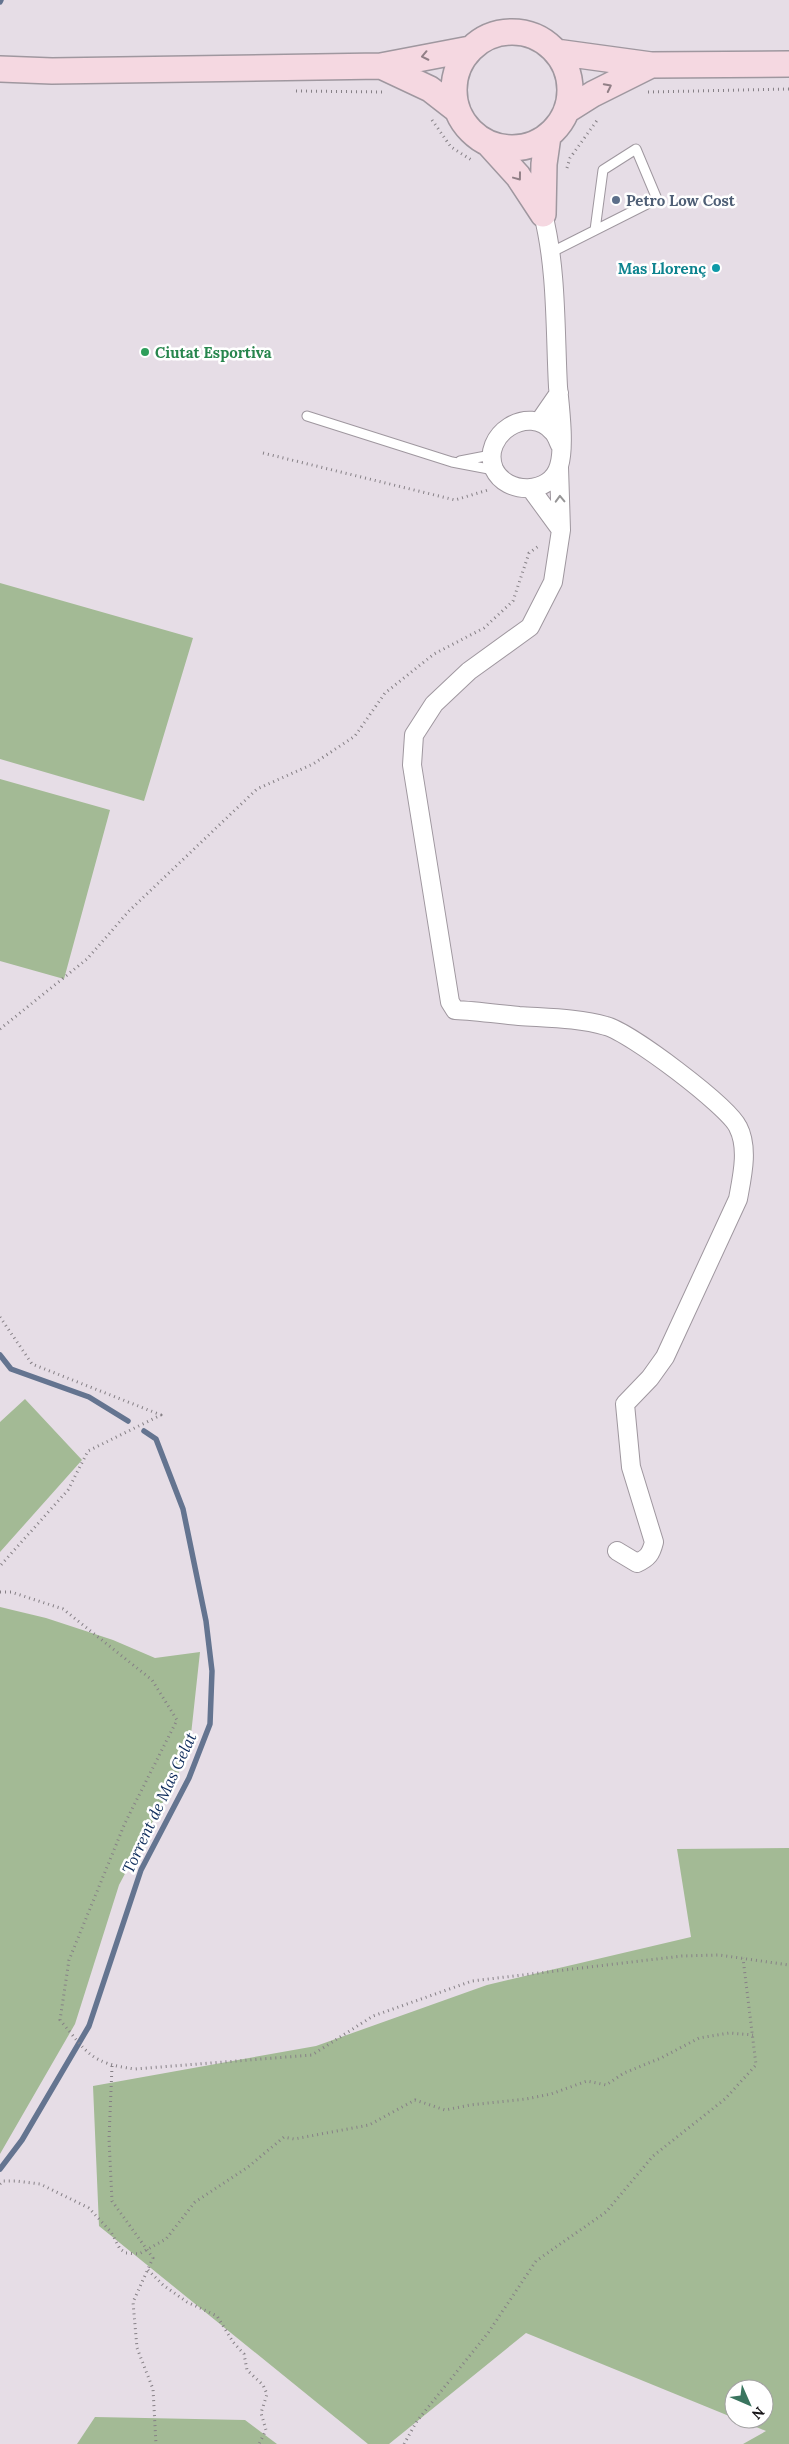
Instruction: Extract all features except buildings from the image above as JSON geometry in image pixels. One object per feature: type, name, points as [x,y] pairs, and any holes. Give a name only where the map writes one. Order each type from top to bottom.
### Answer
[{"type":"main road","points":[[457,110],[453,89],[463,57],[470,49],[486,38],[514,32],[532,35],[549,45],[556,52],[566,69],[569,80],[569,100],[557,127],[548,136],[524,147],[506,148],[482,153]]},
{"type":"main road","points":[[0,69],[52,71],[381,66],[470,49]]},
{"type":"main road","points":[[556,52],[651,65],[789,64]]},
{"type":"main road","points":[[566,110],[593,94],[651,65]]},
{"type":"main road","points":[[381,66],[430,89],[457,110],[473,134],[482,153],[518,176],[543,214]]},
{"type":"main road","points":[[543,214],[544,164],[548,136]]},
{"type":"street","points":[[543,214],[550,253],[561,411],[559,466],[561,530],[553,582],[530,627],[469,671],[434,704],[414,735],[412,765],[450,1002],[455,1010],[549,1018],[608,1026],[626,1034],[717,1105],[738,1127],[743,1145],[743,1174],[738,1199],[665,1357],[650,1378],[625,1404],[631,1466],[654,1542],[647,1559],[637,1563],[617,1551]]},
{"type":"street","points":[[539,422],[559,393]]},
{"type":"street","points":[[559,466],[548,482],[531,489],[507,484],[493,462],[496,437],[517,421],[539,422],[553,431],[560,445]]},
{"type":"street","points":[[531,489],[561,530]]},
{"type":"lane","points":[[550,253],[657,200],[636,149],[603,170],[595,230]]},
{"type":"lane","points":[[307,416],[452,462],[493,462]]},
{"type":"lane","points":[[452,462],[493,462]]},
{"type":"path","points":[[643,93],[659,91],[789,89]]},
{"type":"path","points":[[291,91],[387,92]]},
{"type":"path","points":[[428,113],[451,147],[482,153]]},
{"type":"path","points":[[565,175],[570,158],[596,120],[604,114]]},
{"type":"path","points":[[263,453],[455,500],[507,484]]},
{"type":"path","points":[[0,1029],[87,959],[129,911],[256,790],[313,764],[355,736],[385,694],[434,654],[484,628],[513,601],[529,553],[561,530]]},
{"type":"path","points":[[0,1317],[32,1364],[161,1415],[88,1451],[68,1490],[0,1566]]},
{"type":"path","points":[[0,1592],[11,1592],[63,1609],[152,1680],[177,1720],[125,1823],[69,1960],[60,2020],[92,2058],[112,2066],[135,2069],[312,2055],[373,2016],[472,1981],[682,1956],[719,1955],[789,1965]]},
{"type":"path","points":[[404,2444],[417,2421],[488,2333],[536,2261],[606,2212],[653,2156],[725,2099],[756,2066],[743,1958]]},
{"type":"path","points":[[0,2184],[3,2181],[16,2181],[40,2184],[89,2208],[111,2232],[120,2248],[126,2253],[140,2254],[166,2239],[195,2202],[248,2167],[284,2137],[294,2140],[369,2125],[414,2100],[445,2110],[470,2105],[526,2100],[551,2094],[587,2081],[606,2085],[624,2072],[661,2058],[699,2038],[729,2033],[753,2035]]},
{"type":"path","points":[[112,2066],[109,2138],[112,2201],[153,2258],[133,2302],[137,2348],[154,2389],[156,2444]]},
{"type":"path","points":[[148,2270],[163,2285],[187,2302],[217,2316],[244,2354],[247,2370],[263,2385],[267,2394],[261,2413],[266,2430],[259,2444]]},
{"type":"green space","points":[[0,583],[193,638],[144,801],[0,759]]},
{"type":"green space","points":[[0,779],[110,810],[64,979],[0,961]]},
{"type":"green space","points":[[25,1399],[82,1460],[0,1552],[0,1422]]},
{"type":"green space","points":[[0,1607],[46,1618],[113,1640],[155,1658],[200,1652],[189,1753],[119,1885],[75,2024],[0,2154]]},
{"type":"green space","points":[[789,1848],[789,2444],[743,2444],[766,2431],[761,2429],[774,2429],[774,2379],[724,2379],[724,2414],[526,2333],[389,2444],[368,2444],[99,2226],[93,2086],[316,2046],[487,1985],[691,1937],[677,1849]]},
{"type":"green space","points":[[95,2417],[245,2420],[277,2444],[77,2444]]},
{"type":"waterway","name":"Torrent de Mas Gelat","points":[[0,1355],[11,1369],[89,1397],[128,1421]]},
{"type":"waterway","name":"Torrent de Mas Gelat","points":[[0,2169],[22,2140],[89,2026],[141,1870],[189,1778],[210,1724],[212,1671],[206,1621],[183,1509],[156,1439],[144,1431]]},
{"type":"place","name":"Petro Low Cost","points":[[616,200]]},
{"type":"place","name":"Mas Llorenç","points":[[716,268]]},
{"type":"place","name":"Ciutat Esportiva","points":[[145,352]]}]
